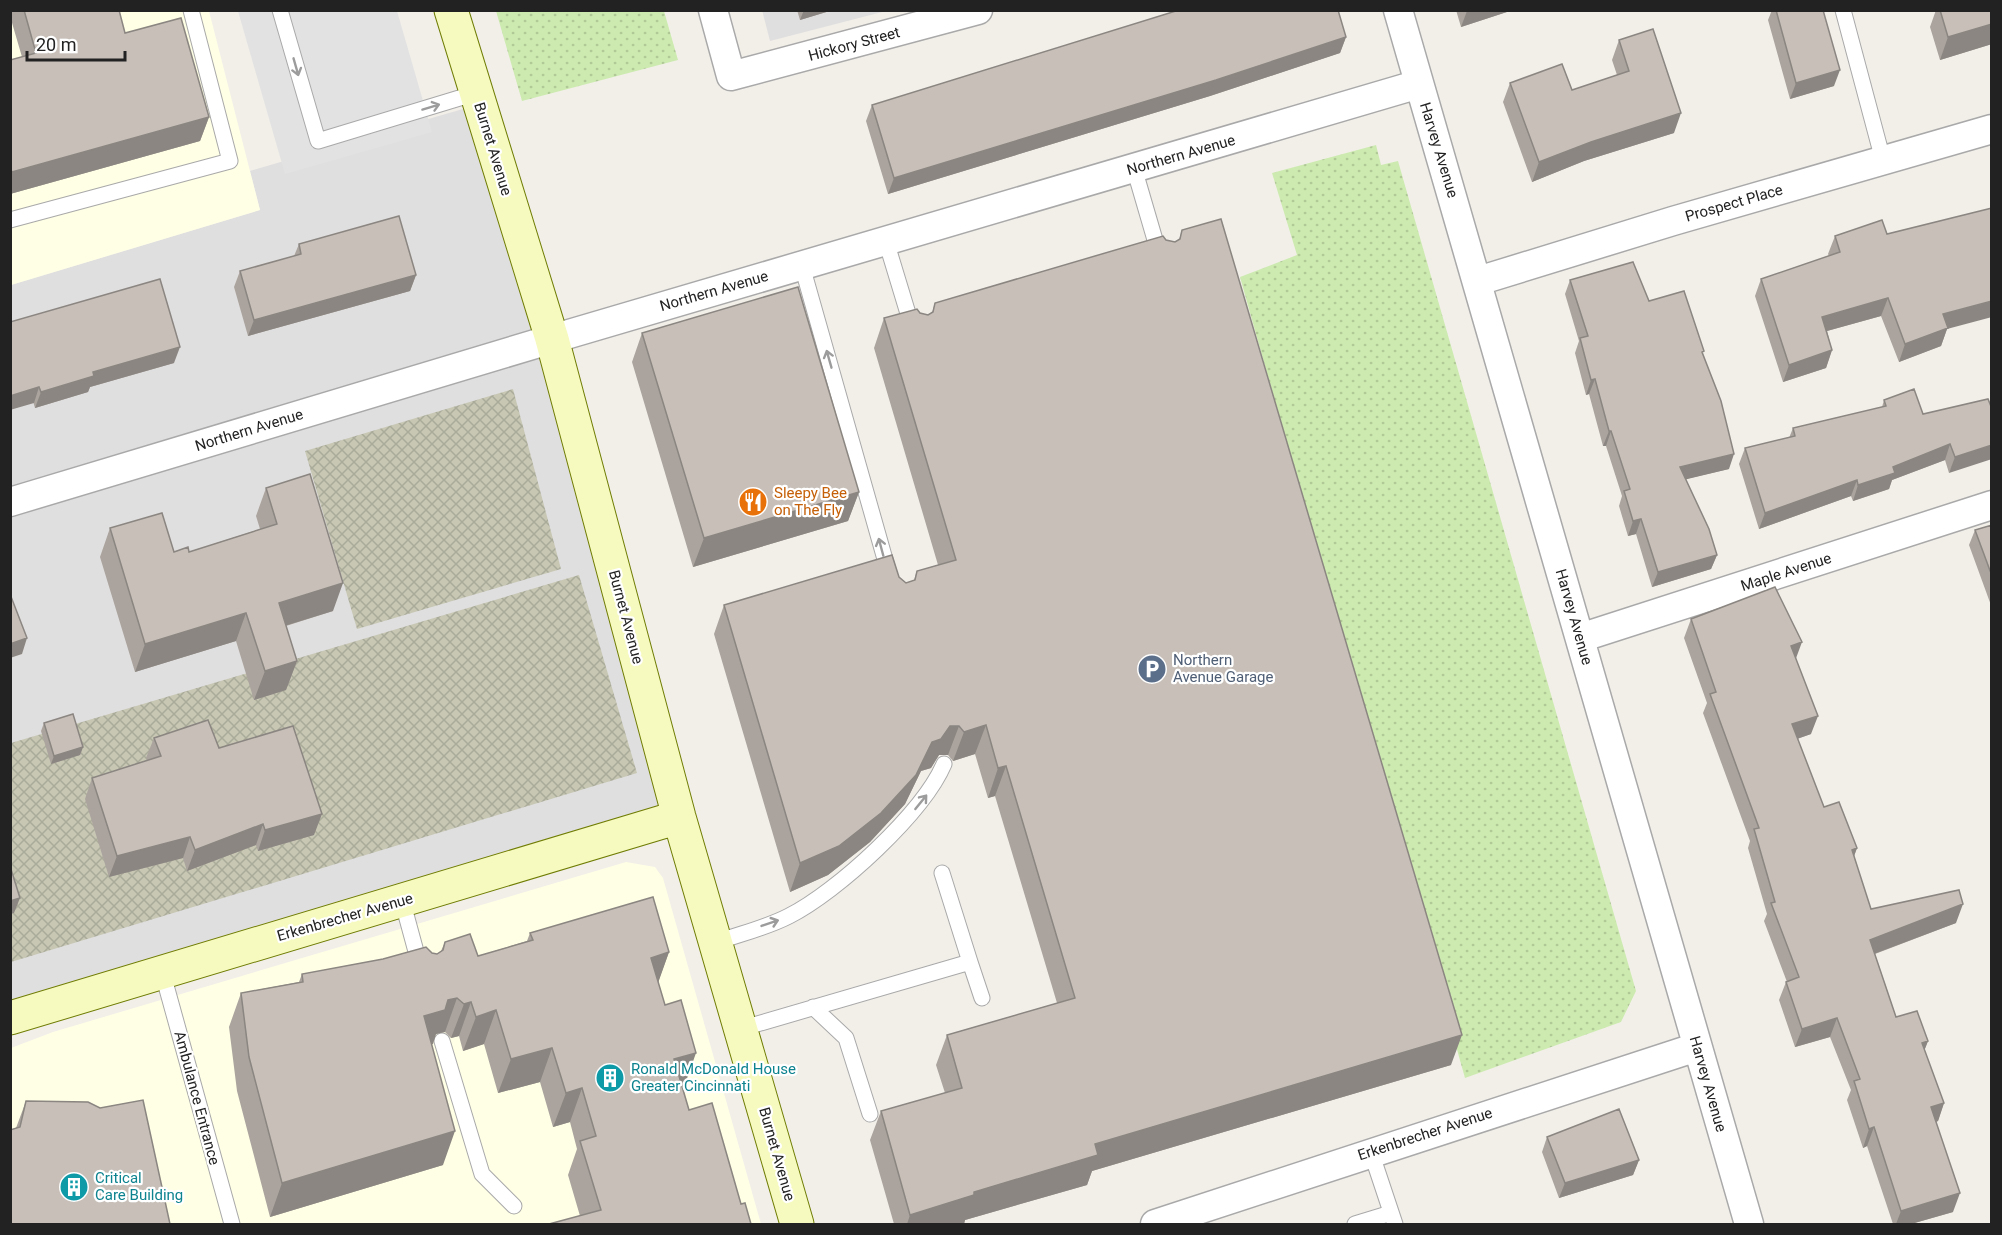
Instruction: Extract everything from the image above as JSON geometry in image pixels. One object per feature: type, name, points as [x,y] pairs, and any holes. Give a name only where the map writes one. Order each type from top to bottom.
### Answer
[{"type":"street","name":"Burnet Avenue","points":[[451,10],[552,339],[679,817],[797,1224]]},
{"type":"street","name":"Hickory Street","points":[[713,10],[731,76],[978,10]]},
{"type":"street","name":"Harvey Avenue","points":[[1398,10],[1749,1224]]},
{"type":"street","name":"Northern Avenue","points":[[10,502],[552,339],[1419,84]]},
{"type":"street","name":"Prospect Place","points":[[1478,281],[1673,220],[1992,129]]},
{"type":"street","name":"Maple Avenue","points":[[1580,638],[1992,505]]},
{"type":"street","name":"Erkenbrecher Avenue","points":[[10,1018],[679,817]]},
{"type":"street","name":"Erkenbrecher Avenue","points":[[1155,1224],[1697,1047]]},
{"type":"lane","points":[[10,220],[230,161],[191,10]]},
{"type":"lane","points":[[280,10],[318,141],[476,93]]},
{"type":"lane","points":[[1843,10],[1883,160]]},
{"type":"lane","points":[[1134,168],[1161,262]]},
{"type":"lane","points":[[886,241],[915,335]]},
{"type":"lane","points":[[802,266],[894,591]]},
{"type":"lane","points":[[715,942],[788,917],[830,890],[908,818],[935,784],[944,764]]},
{"type":"lane","points":[[942,873],[982,998]]},
{"type":"lane","points":[[402,900],[423,978]]},
{"type":"lane","points":[[740,1029],[970,962]]},
{"type":"lane","name":"Ambulance Entrance","points":[[162,971],[232,1224]]},
{"type":"lane","points":[[813,1007],[846,1038],[870,1114]]},
{"type":"lane","points":[[442,1041],[482,1174],[514,1206]]},
{"type":"lane","points":[[1355,1224],[1393,1219],[1371,1152]]},
{"type":"shaded area","points":[[762,10],[886,11],[770,41]]},
{"type":"shaded area","points":[[11,11],[209,11],[260,210],[11,285]]},
{"type":"shaded area","points":[[238,11],[397,11],[432,132],[285,174]]},
{"type":"shaded area","points":[[480,104],[679,817],[11,1018],[11,285],[260,210],[250,171]]},
{"type":"shaded area","points":[[513,389],[561,569],[357,629],[305,451]]},
{"type":"shaded area","points":[[579,575],[637,773],[11,962],[11,743]]},
{"type":"shaded area","points":[[626,862],[655,867],[663,878],[761,1224],[11,1224],[11,1048],[53,1032]]},
{"type":"green space","points":[[496,11],[664,11],[678,60],[522,101]]},
{"type":"green space","points":[[1376,145],[1381,165],[1398,161],[1636,991],[1621,1022],[1465,1078],[1240,277],[1297,255],[1272,173]]},
{"type":"building","points":[[24,10],[119,10],[125,33],[181,18],[209,117],[12,172],[10,167],[10,60],[36,53]]},
{"type":"building","points":[[1179,10],[1338,10],[1346,37],[1216,80],[894,178],[872,105]]},
{"type":"building","points":[[1776,10],[1823,10],[1840,70],[1796,83]]},
{"type":"building","points":[[1940,10],[1992,10],[1992,24],[1948,37]]},
{"type":"building","points":[[1653,29],[1681,113],[1591,142],[1539,162],[1510,83],[1562,64],[1572,90],[1629,71],[1619,40]]},
{"type":"building","points":[[1992,208],[1992,301],[1943,314],[1948,328],[1905,344],[1888,298],[1822,317],[1832,350],[1789,365],[1761,279],[1840,252],[1835,236],[1882,220],[1887,234]]},
{"type":"building","points":[[399,216],[416,275],[254,320],[240,271],[301,254],[299,244]]},
{"type":"building","name":"Northern Avenue Garage","points":[[1221,219],[1462,1035],[1095,1144],[1098,1155],[974,1192],[974,1195],[910,1215],[881,1111],[962,1088],[947,1035],[1075,998],[1006,766],[998,768],[986,725],[964,732],[959,726],[950,726],[941,739],[932,742],[916,775],[881,813],[839,846],[800,863],[724,605],[892,555],[899,577],[906,583],[915,580],[917,571],[956,560],[884,318],[917,309],[920,313],[928,315],[933,312],[935,303],[1163,236],[1166,240],[1175,242],[1180,239],[1182,230]]},
{"type":"building","points":[[1633,262],[1649,301],[1684,291],[1704,351],[1702,352],[1721,401],[1734,454],[1680,467],[1709,529],[1717,555],[1658,572],[1641,519],[1633,521],[1624,491],[1630,489],[1611,431],[1609,431],[1595,379],[1591,380],[1580,338],[1588,336],[1570,280]]},
{"type":"building","points":[[160,279],[180,347],[93,372],[94,376],[41,392],[39,387],[10,396],[10,322]]},
{"type":"building","points":[[798,287],[859,492],[704,538],[642,333]]},
{"type":"building","points":[[1914,389],[1923,414],[1988,399],[1992,409],[1992,445],[1955,457],[1950,444],[1893,467],[1895,473],[1858,485],[1857,480],[1765,513],[1745,448],[1795,436],[1793,428],[1886,406],[1884,400]]},
{"type":"building","points":[[310,474],[343,583],[279,603],[297,661],[265,671],[246,613],[145,644],[110,528],[162,513],[174,552],[188,547],[189,552],[277,524],[266,488]]},
{"type":"building","points":[[1992,525],[1992,576],[1975,530]]},
{"type":"building","points":[[1775,587],[1802,642],[1791,646],[1818,716],[1792,724],[1824,807],[1839,802],[1857,848],[1852,850],[1871,909],[1959,890],[1963,904],[1870,940],[1896,1017],[1917,1011],[1928,1041],[1922,1043],[1944,1103],[1931,1107],[1960,1193],[1901,1211],[1874,1127],[1869,1129],[1854,1081],[1860,1079],[1837,1018],[1802,1029],[1786,982],[1799,977],[1771,903],[1775,902],[1754,829],[1759,828],[1710,694],[1716,692],[1691,619]]},
{"type":"building","points":[[10,594],[27,638],[10,644]]},
{"type":"building","points":[[73,714],[83,747],[54,756],[44,723]]},
{"type":"building","points":[[208,720],[219,748],[293,726],[322,814],[265,830],[263,824],[195,850],[190,837],[117,856],[92,778],[161,756],[154,738]]},
{"type":"building","points":[[10,866],[20,898],[10,901]]},
{"type":"building","points":[[653,897],[669,952],[651,958],[665,1005],[681,1000],[696,1053],[674,1059],[689,1110],[712,1103],[741,1204],[745,1203],[751,1224],[549,1224],[601,1210],[580,1141],[596,1136],[582,1088],[566,1093],[552,1048],[511,1059],[496,1010],[476,1017],[471,1002],[464,1004],[457,998],[448,1000],[445,1010],[424,1016],[455,1131],[282,1183],[249,1057],[241,993],[303,982],[302,974],[383,959],[426,947],[432,953],[437,954],[443,950],[445,942],[470,934],[478,956],[533,940],[530,933]]},
{"type":"building","points":[[143,1100],[170,1224],[10,1224],[10,1130],[20,1127],[26,1101],[88,1102],[100,1108]]},
{"type":"building","points":[[1619,1109],[1639,1160],[1565,1183],[1547,1137]]},
{"type":"place","name":"Sleepy Bee on The Fly","points":[[753,502]]},
{"type":"place","name":"Northern Avenue Garage","points":[[1152,669]]},
{"type":"place","name":"Ronald McDonald House Greater Cincinnati","points":[[610,1078]]},
{"type":"place","name":"Critical Care Building","points":[[74,1187]]}]
